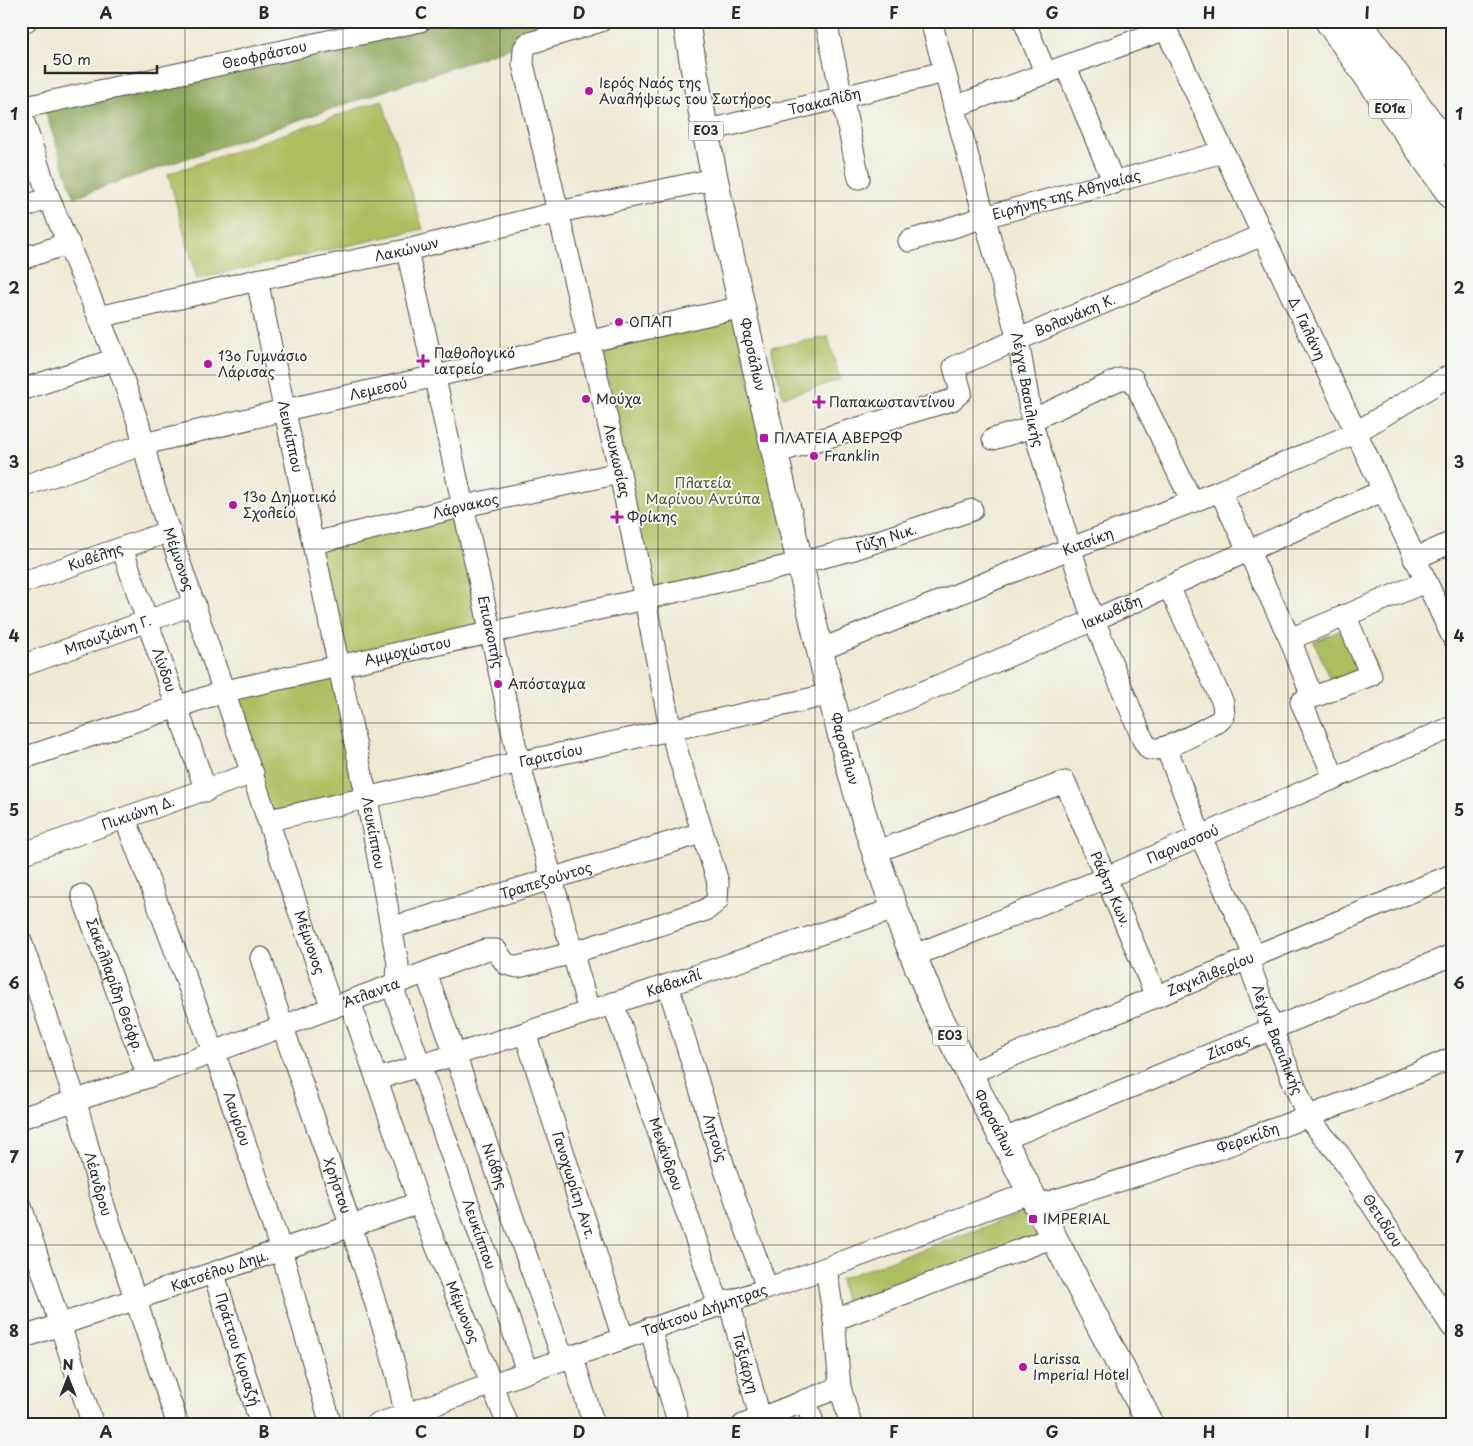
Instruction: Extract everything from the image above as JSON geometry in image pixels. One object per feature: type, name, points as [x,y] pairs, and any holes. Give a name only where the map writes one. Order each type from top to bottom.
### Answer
[{"type":"main road","name":"Φαρσάλων","points":[[686,21],[714,178],[775,453],[820,650],[875,852],[894,908],[936,1010],[1151,1425]]},
{"type":"main road","name":"ΕΟ1α","points":[[1328,21],[1452,197]]},
{"type":"main road","name":"ΕΟ1α","points":[[1358,21],[1452,153]]},
{"type":"street","points":[[21,23],[26,21]]},
{"type":"street","name":"Θεοφράστου","points":[[21,108],[420,21]]},
{"type":"street","name":"Λευκωσίας","points":[[601,21],[532,41],[524,49],[524,64],[620,473],[671,732],[701,833],[718,882],[717,901]]},
{"type":"street","points":[[826,21],[859,178]]},
{"type":"street","name":"Λέγγα Βασιλικής","points":[[931,21],[1018,340],[1032,424],[1069,549],[1094,620],[1143,740],[1157,748],[1201,837],[1251,959],[1272,1029],[1308,1118]]},
{"type":"street","points":[[1024,21],[1046,74]]},
{"type":"street","points":[[954,107],[1066,67],[1164,25]]},
{"type":"street","name":"Δ. Γαλάνη","points":[[1164,25],[1414,559],[1452,636]]},
{"type":"street","points":[[1066,67],[1114,183]]},
{"type":"street","name":"Τσακαλίδη","points":[[706,131],[842,99],[944,72]]},
{"type":"street","name":"Μέμνονος","points":[[21,113],[49,198],[116,359],[144,444],[150,475],[270,820],[341,1004],[377,1079],[419,1203],[508,1425]]},
{"type":"street","name":"Ειρήνης της Αθηναίας","points":[[910,241],[985,217],[1224,152]]},
{"type":"street","name":"Λακώνων","points":[[99,317],[257,280],[407,250],[559,212],[714,178]]},
{"type":"street","points":[[21,208],[49,198]]},
{"type":"street","name":"Βολανάκη Κ.","points":[[775,453],[952,400],[961,392],[952,368],[1262,235]]},
{"type":"street","points":[[21,259],[69,243]]},
{"type":"street","name":"Επισκοπής","points":[[407,250],[519,762],[590,1011]]},
{"type":"street","name":"Λευκίππου","points":[[257,280],[367,799],[399,972],[392,985],[527,1372]]},
{"type":"street","name":"Λεμεσού","points":[[21,487],[144,444],[435,375],[742,307]]},
{"type":"street","points":[[21,390],[116,359]]},
{"type":"street","name":"Κιτσίκη","points":[[820,650],[1069,549],[1220,491],[1355,433],[1452,374]]},
{"type":"street","points":[[994,439],[1032,424],[1120,379],[1133,379],[1192,502]]},
{"type":"street","name":"Λάρνακος","points":[[314,543],[464,506],[620,473]]},
{"type":"street","points":[[1220,491],[1290,639],[1312,697]]},
{"type":"street","name":"Ιακωβίδη","points":[[840,727],[1094,620],[1382,491]]},
{"type":"street","name":"Γύζη Νικ.","points":[[800,562],[854,548],[972,510]]},
{"type":"street","name":"Κυβέλης","points":[[21,583],[170,531]]},
{"type":"street","points":[[1414,559],[1452,542]]},
{"type":"street","name":"Λίνδου","points":[[122,548],[206,791]]},
{"type":"street","name":"Αμμοχώστου","points":[[21,759],[225,691],[644,599],[800,562]]},
{"type":"street","points":[[1290,639],[1425,582]]},
{"type":"street","points":[[1157,748],[1218,722],[1224,716],[1223,703],[1169,587]]},
{"type":"street","name":"Μπουζιάνη Γ.","points":[[21,666],[195,604]]},
{"type":"street","points":[[1335,779],[1301,702],[1371,675],[1345,615]]},
{"type":"street","name":"Γαριτσίου","points":[[270,820],[367,799],[519,762],[671,732],[832,694]]},
{"type":"street","name":"Παρνασσού","points":[[913,956],[1105,878],[1452,727]]},
{"type":"street","name":"Πικιώνη Δ.","points":[[21,854],[254,773]]},
{"type":"street","name":"Ράφτη Κων.","points":[[875,852],[1064,782],[1156,996]]},
{"type":"street","name":"Λαυρίου","points":[[125,818],[213,1051],[281,1250],[331,1425]]},
{"type":"street","name":"Τραπεζούντος","points":[[391,928],[701,833]]},
{"type":"street","name":"Ζαγκλιβερίου","points":[[970,1073],[1452,875]]},
{"type":"street","name":"Σακελλαρίδη Θεόφρ.","points":[[82,895],[148,1077]]},
{"type":"street","name":"Άτλαντα","points":[[21,1118],[76,1102],[148,1077],[485,950],[496,950],[506,964],[514,968],[572,953],[706,910],[717,901]]},
{"type":"street","name":"Καβακλί","points":[[377,1079],[668,986],[894,908]]},
{"type":"street","name":"Λέανδρου","points":[[21,941],[76,1102],[102,1200],[178,1425]]},
{"type":"street","name":"Ζίτσας","points":[[1004,1139],[1452,955]]},
{"type":"street","name":"Χρήστου","points":[[261,958],[282,1027],[351,1225],[390,1352],[406,1420]]},
{"type":"street","name":"Νιόβης","points":[[426,973],[454,1055],[594,1425]]},
{"type":"street","name":"Λητούς","points":[[668,986],[726,1173],[767,1288]]},
{"type":"street","name":"Μενάνδρου","points":[[614,1003],[724,1303]]},
{"type":"street","name":"Γανοχωρίτη Αντ.","points":[[525,1033],[622,1338]]},
{"type":"street","name":"Φερεκίδη","points":[[1035,1199],[1251,1139],[1308,1118],[1452,1058]]},
{"type":"street","name":"Θετιδίου","points":[[1308,1118],[1339,1154],[1452,1327]]},
{"type":"street","name":"Τσάτσου Δήμητρας","points":[[375,1425],[406,1420],[490,1384],[767,1288],[1035,1199]]},
{"type":"street","name":"Κατσέλου Δημ.","points":[[21,1338],[419,1203]]},
{"type":"street","points":[[21,1206],[93,1425]]},
{"type":"street","points":[[834,1320],[1054,1237]]},
{"type":"street","points":[[826,1268],[834,1320],[840,1387],[852,1425]]},
{"type":"street","name":"Πράττου Κυριαζή","points":[[214,1274],[261,1425]]},
{"type":"street","name":"Ταξιάρχη","points":[[724,1303],[755,1422]]},
{"type":"street","points":[[650,1328],[680,1425]]},
{"type":"street","points":[[755,1422],[840,1387]]},
{"type":"street","points":[[805,1400],[814,1425]]},
{"type":"green space","points":[[445,21],[588,21],[74,197],[44,108]]},
{"type":"green space","points":[[382,100],[423,229],[197,279],[168,174]]},
{"type":"green space","name":"Πλατεία Μαρίνου Αντύπα","points":[[734,316],[791,560],[655,594],[601,348]]},
{"type":"green space","points":[[828,337],[840,380],[783,397],[771,347]]},
{"type":"green space","points":[[464,506],[492,633],[339,665],[314,543]]},
{"type":"green space","points":[[1357,623],[1378,670],[1335,689],[1314,642]]},
{"type":"green space","points":[[339,665],[367,799],[269,820],[225,691]]},
{"type":"green space","points":[[1026,1212],[1038,1237],[846,1307],[840,1279]]},
{"type":"place","name":"Ιερός Ναός της Αναλήψεως του Σωτήρος","points":[[589,91]]},
{"type":"place","name":"ΟΠΑΠ","points":[[619,322]]},
{"type":"place","name":"Παθολογικό ιατρείο","points":[[423,361]]},
{"type":"place","name":"13ο Γυμνάσιο Λάρισας","points":[[208,364]]},
{"type":"place","name":"Μούχα","points":[[586,399]]},
{"type":"place","name":"Παπακωσταντίνου","points":[[819,402]]},
{"type":"place","name":"ΠΛΑΤΕΙΑ ΑΒΕΡΩΦ","points":[[764,438]]},
{"type":"place","name":"Franklin","points":[[814,456]]},
{"type":"place","name":"13ο Δημοτικό Σχολείο","points":[[233,505]]},
{"type":"place","name":"Φρίκης","points":[[617,517]]},
{"type":"place","name":"Απόσταγμα","points":[[498,684]]},
{"type":"place","name":"IMPERIAL","points":[[1033,1219]]},
{"type":"place","name":"Larissa Imperial Hotel","points":[[1023,1367]]}]
